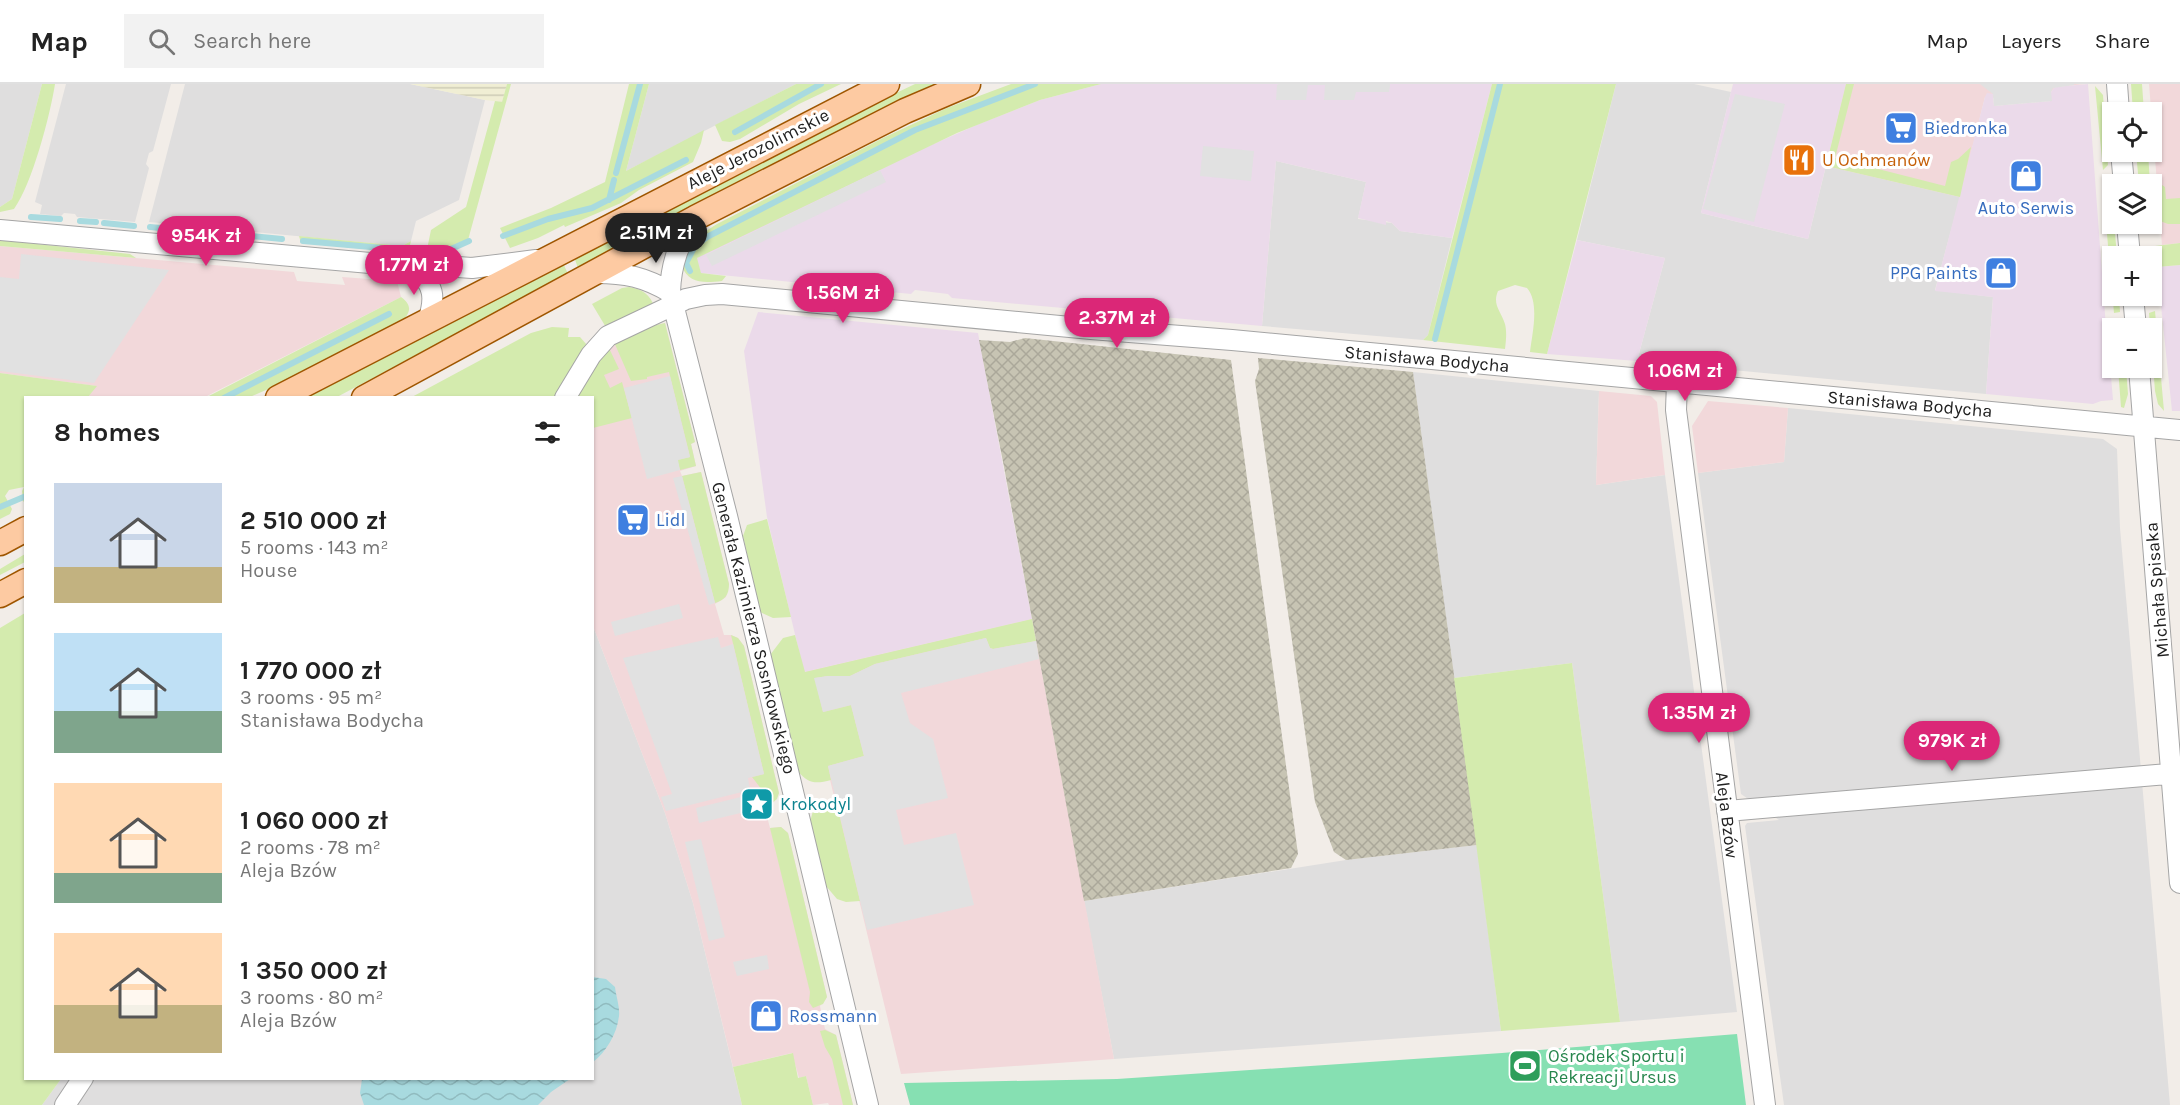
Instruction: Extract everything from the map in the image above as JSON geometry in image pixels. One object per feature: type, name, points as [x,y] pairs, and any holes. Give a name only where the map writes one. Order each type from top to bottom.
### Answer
[{"type":"main road","name":"Aleje Jerozolimskie","points":[[282,396],[887,84]]},
{"type":"main road","name":"Aleje Jerozolimskie","points":[[368,396],[695,218],[905,111],[968,84]]},
{"type":"main road","points":[[0,543],[24,531]]},
{"type":"main road","points":[[0,595],[24,582]]},
{"type":"street","points":[[2117,84],[2118,102]]},
{"type":"street","name":"Generała Kazimierza Sosnkowskiego","points":[[695,218],[675,253],[671,272],[672,298],[728,516],[868,1105]]},
{"type":"street","points":[[0,230],[415,267],[430,265],[472,268],[502,266],[550,258]]},
{"type":"street","points":[[415,267],[424,275],[433,294],[433,307],[428,321]]},
{"type":"street","points":[[596,273],[635,275],[653,282],[672,298]]},
{"type":"street","name":"Stanisława Bodycha","points":[[566,396],[591,355],[608,336],[672,298],[722,294],[2180,430]]},
{"type":"street","name":"Michała Spisaka","points":[[2140,378],[2176,773],[2180,883]]},
{"type":"street","name":"Aleja Bzów","points":[[1677,382],[1676,410],[1765,1105]]},
{"type":"street","points":[[1726,811],[2176,773]]},
{"type":"street","points":[[65,1105],[81,1080]]},
{"type":"shaded area","points":[[0,84],[42,84],[12,199],[0,207]]},
{"type":"shaded area","points":[[66,84],[171,84],[153,151],[149,153],[146,164],[149,168],[135,222],[77,217],[75,214],[64,213],[61,216],[40,214],[42,205],[35,202]]},
{"type":"shaded area","points":[[185,84],[410,84],[485,100],[459,200],[416,221],[411,241],[402,246],[149,222]]},
{"type":"shaded area","points":[[410,84],[507,84],[502,102]]},
{"type":"shaded area","points":[[649,84],[796,84],[626,171]]},
{"type":"shaded area","points":[[1101,84],[1492,84],[1452,238],[1400,231],[1392,223],[1386,221],[1386,225],[1358,218],[1366,182],[1276,161],[1262,326],[952,298],[948,294],[915,290],[911,294],[701,273],[696,258],[897,160],[1040,100]]},
{"type":"shaded area","points":[[1279,84],[1390,84],[1390,86],[1389,92],[1356,92],[1354,100],[1324,100],[1325,85],[1308,85],[1306,100],[1276,100]]},
{"type":"shaded area","points":[[1616,84],[1694,84],[1731,92],[1701,213],[1808,239],[1826,166],[1960,197],[1935,290],[1993,297],[1986,394],[1637,361],[1665,258],[1577,240]]},
{"type":"shaded area","points":[[1733,84],[1846,84],[1808,239],[1701,213]]},
{"type":"shaded area","points":[[1846,84],[2085,84],[2055,87],[2051,92],[2052,101],[1985,97],[1960,197],[1826,166]]},
{"type":"shaded area","points":[[1980,84],[2074,85],[2053,88],[2052,101],[1994,106],[1993,94]]},
{"type":"shaded area","points":[[2088,84],[2102,273],[2102,306],[2104,306],[2105,318],[2102,318],[2102,378],[2111,378],[2113,400],[2093,404],[1986,394],[1993,297],[1935,291],[1987,93],[1993,94],[1994,106],[2051,101],[2051,92],[2055,87]]},
{"type":"shaded area","points":[[2149,84],[2180,84],[2180,243],[2162,245],[2162,174],[2156,174],[2155,162],[2162,162],[2162,102],[2150,102]]},
{"type":"shaded area","points":[[1735,94],[1785,104],[1754,222],[1703,209]]},
{"type":"shaded area","points":[[1203,146],[1254,151],[1251,181],[1200,176]]},
{"type":"shaded area","points":[[1276,161],[1366,182],[1358,219],[1392,223],[1400,231],[1452,238],[1428,335],[1423,340],[1262,326]]},
{"type":"shaded area","points":[[880,170],[886,182],[712,266],[706,255]]},
{"type":"shaded area","points":[[1577,240],[1665,258],[1637,361],[1547,354]]},
{"type":"shaded area","points":[[0,246],[294,272],[297,281],[345,285],[342,277],[397,281],[401,297],[207,396],[89,396],[96,386],[0,373]]},
{"type":"shaded area","points":[[21,254],[169,270],[94,383],[0,371],[0,277],[19,279]]},
{"type":"shaded area","points":[[2180,265],[2180,411],[2172,411],[2161,306],[2162,267]]},
{"type":"shaded area","points":[[758,312],[978,333],[1032,619],[804,672],[767,517],[744,351]]},
{"type":"shaded area","points":[[665,323],[695,442],[691,444],[696,466],[680,471],[682,476],[701,472],[729,584],[726,597],[715,604],[724,635],[738,638],[744,646],[779,793],[774,802],[764,805],[770,828],[781,827],[788,833],[827,997],[820,1006],[825,1029],[836,1035],[853,1105],[829,1105],[828,1103],[813,1105],[806,1076],[799,1078],[792,1053],[733,1067],[693,903],[665,813],[594,629],[593,396],[608,346],[643,328]]},
{"type":"shaded area","points":[[1025,338],[1231,360],[1298,854],[1291,868],[1084,901],[979,340],[1010,342]]},
{"type":"shaded area","points":[[1258,358],[1413,372],[1477,845],[1346,860],[1334,852],[1315,802],[1255,381],[1259,369]]},
{"type":"shaded area","points":[[1413,372],[1599,391],[1596,485],[1665,475],[1737,1012],[1620,1022],[1572,663],[1454,678]]},
{"type":"shaded area","points":[[670,376],[690,457],[678,460],[680,470],[647,479],[624,388]]},
{"type":"shaded area","points":[[1599,391],[1651,396],[1657,402],[1665,475],[1596,485]]},
{"type":"shaded area","points":[[1708,401],[1788,408],[1784,462],[1698,473],[1692,426]]},
{"type":"shaded area","points":[[1788,408],[2103,439],[2117,449],[2120,528],[2170,1105],[1784,1105],[1745,826],[1747,823],[1779,820],[1741,794],[1698,473],[1784,462]]},
{"type":"shaded area","points":[[682,476],[715,603],[709,605],[673,478]]},
{"type":"shaded area","points":[[679,604],[683,618],[615,636],[611,622]]},
{"type":"shaded area","points":[[1032,619],[1114,1059],[901,1074],[804,672]]},
{"type":"shaded area","points":[[594,629],[665,813],[693,903],[742,1105],[42,1105],[60,1080],[594,1080]]},
{"type":"shaded area","points":[[718,637],[721,648],[733,644],[764,774],[748,778],[750,790],[666,811],[661,797],[672,794],[623,658]]},
{"type":"shaded area","points":[[986,638],[990,648],[993,649],[1036,641],[1039,659],[901,693],[910,723],[933,739],[948,798],[896,810],[904,845],[956,833],[974,905],[867,930],[828,766],[864,756],[851,705],[823,712],[814,678],[850,676],[875,664]]},
{"type":"shaded area","points":[[749,795],[753,810],[699,823],[696,808]]},
{"type":"shaded area","points":[[701,839],[725,937],[709,941],[685,842]]},
{"type":"shaded area","points":[[1477,845],[1501,1031],[1114,1059],[1084,901],[1346,860]]},
{"type":"shaded area","points":[[767,955],[769,969],[737,976],[733,962]]},
{"type":"green space","points":[[42,84],[55,84],[45,131],[34,167],[14,209],[0,212],[0,207],[12,199]]},
{"type":"green space","points":[[507,84],[511,84],[468,240],[441,255],[426,254],[431,230],[466,207],[495,101],[502,102]]},
{"type":"green space","points":[[629,84],[649,84],[626,171],[704,130],[693,162],[639,190],[621,203],[510,248],[500,228],[551,208],[605,182]]},
{"type":"green space","points":[[796,84],[841,84],[799,104],[740,139],[730,142],[722,141],[715,125]]},
{"type":"green space","points":[[915,84],[939,84],[578,268],[574,257]]},
{"type":"green space","points":[[1011,84],[1101,84],[1040,100],[957,133],[697,258],[701,273],[726,276],[722,281],[697,281],[684,271],[681,265],[687,250],[699,236],[717,224],[883,138],[947,108]]},
{"type":"green space","points":[[1492,84],[1616,84],[1547,354],[1530,352],[1534,319],[1533,302],[1527,288],[1515,285],[1498,291],[1496,296],[1506,327],[1505,349],[1423,340],[1428,335]]},
{"type":"green space","points":[[1846,84],[1854,84],[1835,158],[1945,186],[1951,162],[1971,147],[1960,197],[1826,166]]},
{"type":"green space","points":[[2131,84],[2142,84],[2143,102],[2132,102]]},
{"type":"green space","points":[[2095,86],[2103,95],[2102,160]]},
{"type":"green space","points":[[2102,162],[2108,162],[2108,165],[2103,170]]},
{"type":"green space","points":[[2137,162],[2149,162],[2149,174],[2138,174]]},
{"type":"green space","points":[[2162,185],[2165,187],[2166,199],[2180,198],[2180,224],[2162,222]]},
{"type":"green space","points":[[2107,234],[2115,234],[2116,246],[2108,246]]},
{"type":"green space","points":[[299,236],[402,246],[411,241],[408,253],[301,243]]},
{"type":"green space","points":[[0,240],[130,254],[136,258],[0,246]]},
{"type":"green space","points":[[2180,243],[2180,265],[2162,267],[2162,246],[2155,246]]},
{"type":"green space","points":[[563,263],[568,274],[339,396],[310,396]]},
{"type":"green space","points":[[629,287],[645,293],[655,308],[607,329],[592,304],[622,288]]},
{"type":"green space","points":[[401,297],[408,304],[407,315],[397,325],[307,372],[252,396],[209,396]]},
{"type":"green space","points":[[2113,306],[2120,306],[2120,312],[2114,313]]},
{"type":"green space","points":[[2155,311],[2156,318],[2149,318],[2149,313]]},
{"type":"green space","points":[[665,323],[695,442],[691,444],[696,466],[680,470],[677,460],[690,457],[669,372],[631,381],[614,342],[643,328]]},
{"type":"green space","points":[[552,327],[569,328],[568,337],[580,337],[587,345],[576,371],[559,396],[414,396],[531,333]]},
{"type":"green space","points":[[608,346],[619,369],[604,375],[610,388],[622,382],[632,418],[594,428],[594,396],[574,396]]},
{"type":"green space","points":[[0,373],[97,386],[89,396],[24,396],[24,487],[9,490],[5,496],[12,509],[10,514],[0,519]]},
{"type":"green space","points":[[2119,378],[2127,378],[2128,394],[2124,408],[2121,407]]},
{"type":"green space","points":[[2154,378],[2161,378],[2164,411],[2158,404]]},
{"type":"green space","points":[[701,472],[729,584],[726,596],[715,603],[682,476]]},
{"type":"green space","points":[[767,519],[791,617],[773,618],[760,612],[743,536],[747,525]]},
{"type":"green space","points":[[24,555],[24,563],[0,575],[0,569]]},
{"type":"green space","points":[[24,614],[24,1080],[60,1080],[42,1105],[0,1105],[0,628]]},
{"type":"green space","points":[[1032,619],[1036,641],[993,649],[990,648],[986,638],[875,664],[850,676],[815,678],[823,712],[851,705],[864,756],[828,766],[831,780],[809,781],[798,771],[770,655],[783,638],[795,635],[805,672]]},
{"type":"green space","points":[[731,635],[738,638],[744,646],[779,793],[777,799],[772,803],[752,777],[764,774]]},
{"type":"green space","points":[[1572,663],[1620,1022],[1501,1031],[1454,678]]},
{"type":"green space","points":[[835,797],[860,901],[846,902],[837,899],[826,886],[810,822],[814,807]]},
{"type":"green space","points":[[781,827],[788,833],[827,997],[823,1004],[813,1008],[809,1002],[810,992],[770,828]]},
{"type":"green space","points":[[825,1030],[836,1035],[853,1105],[843,1105],[832,1059],[820,1031]]},
{"type":"green space","name":"Ośrodek Sportu i Rekreacji Ursus","points":[[1737,1034],[1746,1105],[910,1105],[904,1083],[1117,1079],[1502,1053]]},
{"type":"green space","points":[[793,1053],[798,1078],[806,1076],[813,1105],[742,1105],[733,1067]]},
{"type":"water","points":[[594,977],[606,979],[615,987],[619,1013],[616,1029],[602,1053],[594,1061]]},
{"type":"water","points":[[362,1080],[569,1080],[551,1092],[538,1105],[364,1105],[360,1093]]},
{"type":"waterway","points":[[616,173],[640,84]]},
{"type":"waterway","points":[[735,132],[821,84]]},
{"type":"waterway","points":[[690,271],[686,263],[695,246],[707,237],[915,130],[1035,84]]},
{"type":"waterway","points":[[1435,339],[1500,84]]},
{"type":"waterway","points":[[503,236],[548,219],[592,208],[686,160]]},
{"type":"waterway","points":[[609,200],[614,180]]},
{"type":"waterway","points":[[31,217],[60,219]]},
{"type":"waterway","points":[[80,221],[96,222]]},
{"type":"waterway","points":[[104,223],[134,226]]},
{"type":"waterway","points":[[150,227],[191,231]]},
{"type":"waterway","points":[[205,232],[234,235]]},
{"type":"waterway","points":[[241,235],[282,239]]},
{"type":"waterway","points":[[303,241],[405,250]]},
{"type":"waterway","points":[[440,254],[469,241]]},
{"type":"waterway","points":[[228,396],[389,314]]},
{"type":"waterway","points":[[0,507],[24,497]]},
{"type":"place","name":"Biedronka","points":[[1901,128]]},
{"type":"place","name":"U Ochmanów","points":[[1799,160]]},
{"type":"place","name":"Auto Serwis","points":[[2026,176]]},
{"type":"place","name":"PPG Paints","points":[[2001,273]]},
{"type":"place","name":"Lidl","points":[[633,520]]},
{"type":"place","name":"Krokodyl","points":[[757,804]]},
{"type":"place","name":"Rossmann","points":[[766,1016]]},
{"type":"place","name":"Ośrodek Sportu i Rekreacji Ursus","points":[[1525,1066]]}]
